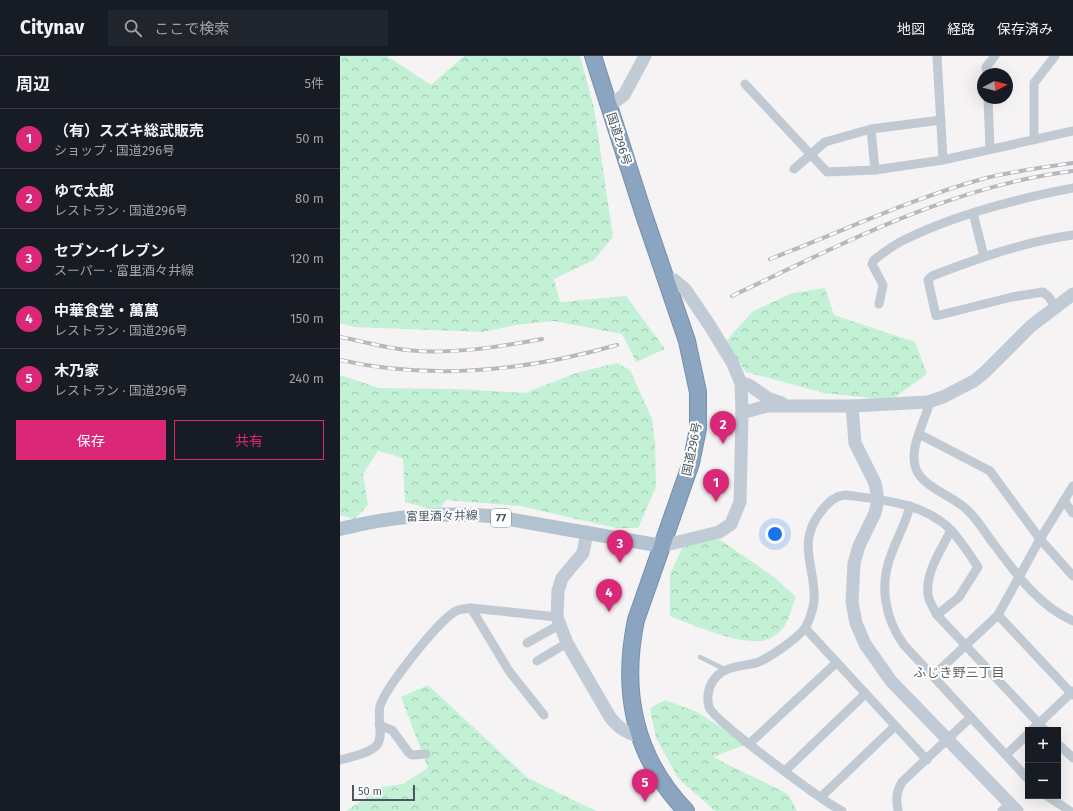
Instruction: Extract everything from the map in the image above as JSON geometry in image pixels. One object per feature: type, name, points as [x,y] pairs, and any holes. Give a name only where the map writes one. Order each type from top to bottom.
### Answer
[{"type":"highway","name":"国道296号","points":[[593,56],[694,368],[699,410],[698,429],[691,463],[636,620],[631,645],[629,673],[630,695],[640,737],[662,782],[686,811]]},
{"type":"main road","name":"富里酒々井線","points":[[340,529],[404,516],[459,514],[491,516],[662,546]]},
{"type":"street","points":[[609,106],[624,95],[646,56]]},
{"type":"street","points":[[937,56],[943,160]]},
{"type":"street","points":[[986,68],[995,56]]},
{"type":"street","points":[[1034,139],[1034,82],[1055,56]]},
{"type":"street","points":[[745,84],[760,103],[811,153],[827,172],[875,170],[943,160],[1073,131]]},
{"type":"street","points":[[988,104],[990,149]]},
{"type":"street","points":[[794,170],[824,142],[871,129],[941,120]]},
{"type":"street","points":[[871,129],[875,170]]},
{"type":"street","points":[[879,304],[883,285],[872,264],[874,260],[902,241],[931,227],[973,213],[1038,195],[1073,188]]},
{"type":"street","points":[[973,213],[984,256]]},
{"type":"street","points":[[1055,307],[1049,297],[1043,292],[1012,297],[936,316],[928,280],[932,276],[984,256],[1043,240],[1073,235]]},
{"type":"street","points":[[662,546],[719,532],[731,524],[740,502],[742,413],[741,383],[739,376],[721,344],[685,289],[674,280],[667,281]]},
{"type":"street","points":[[742,413],[760,407],[786,404],[852,406],[928,402],[943,397],[979,377],[1002,357],[1031,326],[1073,294]]},
{"type":"street","points":[[741,383],[749,385],[768,398],[786,404]]},
{"type":"street","points":[[928,402],[928,408],[915,448],[914,460],[920,478],[957,500],[970,512],[1018,577],[1039,600],[1062,616],[1073,621]]},
{"type":"street","points":[[852,406],[855,443],[875,483],[878,500],[875,513],[859,546],[854,563],[852,602],[856,623],[865,644],[892,681],[948,740],[1009,809]]},
{"type":"street","points":[[919,434],[990,471],[1040,539],[1073,576]]},
{"type":"street","points":[[933,676],[998,615],[1040,539],[1073,486]]},
{"type":"street","points":[[842,811],[749,744],[715,715],[709,707],[708,694],[710,684],[717,675],[726,670],[757,662],[768,657],[805,628],[814,603],[808,547],[811,530],[818,516],[827,504],[838,496],[845,495],[910,506],[932,515],[951,530],[978,567],[959,597],[937,615]]},
{"type":"street","points":[[1064,501],[1073,513]]},
{"type":"street","points":[[910,506],[906,522],[886,569],[886,602],[889,617],[895,633],[904,646],[971,718],[1007,754],[1025,775]]},
{"type":"street","points":[[951,530],[933,567],[929,580],[928,595],[937,615],[1038,727]]},
{"type":"street","points":[[587,532],[583,553],[562,578],[558,591],[558,621],[567,643],[610,717],[617,726],[629,734],[640,737]]},
{"type":"street","points":[[340,760],[370,750],[377,745],[379,740],[379,708],[385,693],[448,616],[457,610],[471,608],[558,621]]},
{"type":"street","points":[[471,608],[509,671],[544,715]]},
{"type":"street","points":[[998,615],[1072,693],[1040,727]]},
{"type":"street","points":[[527,643],[558,621]]},
{"type":"street","points":[[805,628],[927,760]]},
{"type":"street","points":[[537,661],[567,643]]},
{"type":"street","points":[[749,744],[836,663]]},
{"type":"street","points":[[785,771],[865,694]]},
{"type":"street","points":[[898,811],[897,790],[902,782],[971,718]]},
{"type":"street","points":[[379,726],[392,730],[412,755],[426,754]]},
{"type":"street","points":[[821,797],[895,726]]},
{"type":"street","points":[[1007,754],[1025,737]]},
{"type":"street","points":[[1061,747],[1073,758]]},
{"type":"street","points":[[1052,799],[1070,811]]},
{"type":"lane","points":[[700,657],[726,670]]},
{"type":"green space","points":[[340,56],[387,56],[431,85],[464,56],[580,56],[594,108],[613,237],[594,260],[554,279],[560,302],[626,296],[665,349],[636,362],[622,334],[554,321],[515,325],[483,332],[355,327],[340,323]]},
{"type":"green space","points":[[825,288],[834,315],[915,342],[927,374],[891,400],[824,393],[746,372],[725,342],[753,311],[793,293]]},
{"type":"green space","points":[[617,363],[630,370],[652,419],[655,443],[656,487],[638,528],[616,528],[520,506],[446,500],[438,511],[405,502],[403,458],[378,451],[363,474],[368,505],[355,519],[340,515],[340,375],[379,388],[458,389],[525,393],[576,373]]},
{"type":"green space","points":[[719,539],[774,577],[796,597],[785,625],[776,635],[766,640],[749,641],[714,633],[670,616],[670,574],[684,544]]},
{"type":"green space","points":[[428,685],[528,778],[596,811],[346,811],[383,787],[403,784],[428,768],[401,697]]},
{"type":"green space","points":[[665,700],[697,712],[747,744],[713,757],[788,794],[797,811],[715,811],[678,778],[656,738],[650,708]]},
{"type":"railway","points":[[770,259],[904,205],[958,186],[1008,173],[1073,163]]},
{"type":"railway","points":[[732,296],[856,238],[940,203],[1028,179],[1073,171]]},
{"type":"railway","points":[[340,337],[399,349],[440,352],[492,347],[542,339]]},
{"type":"railway","points":[[340,360],[410,370],[479,370],[514,367],[548,361],[617,345]]},
{"type":"place","name":"ゆで太郎","points":[[723,444]]},
{"type":"place","name":"（有）スズキ総武販売","points":[[716,502]]},
{"type":"place","name":"セブン-イレブン","points":[[620,563]]},
{"type":"place","name":"中華食堂・萬萬","points":[[609,612]]},
{"type":"place","name":"木乃家","points":[[645,802]]},
{"type":"district","name":"ふじき野三丁目","points":[[959,672]]}]
